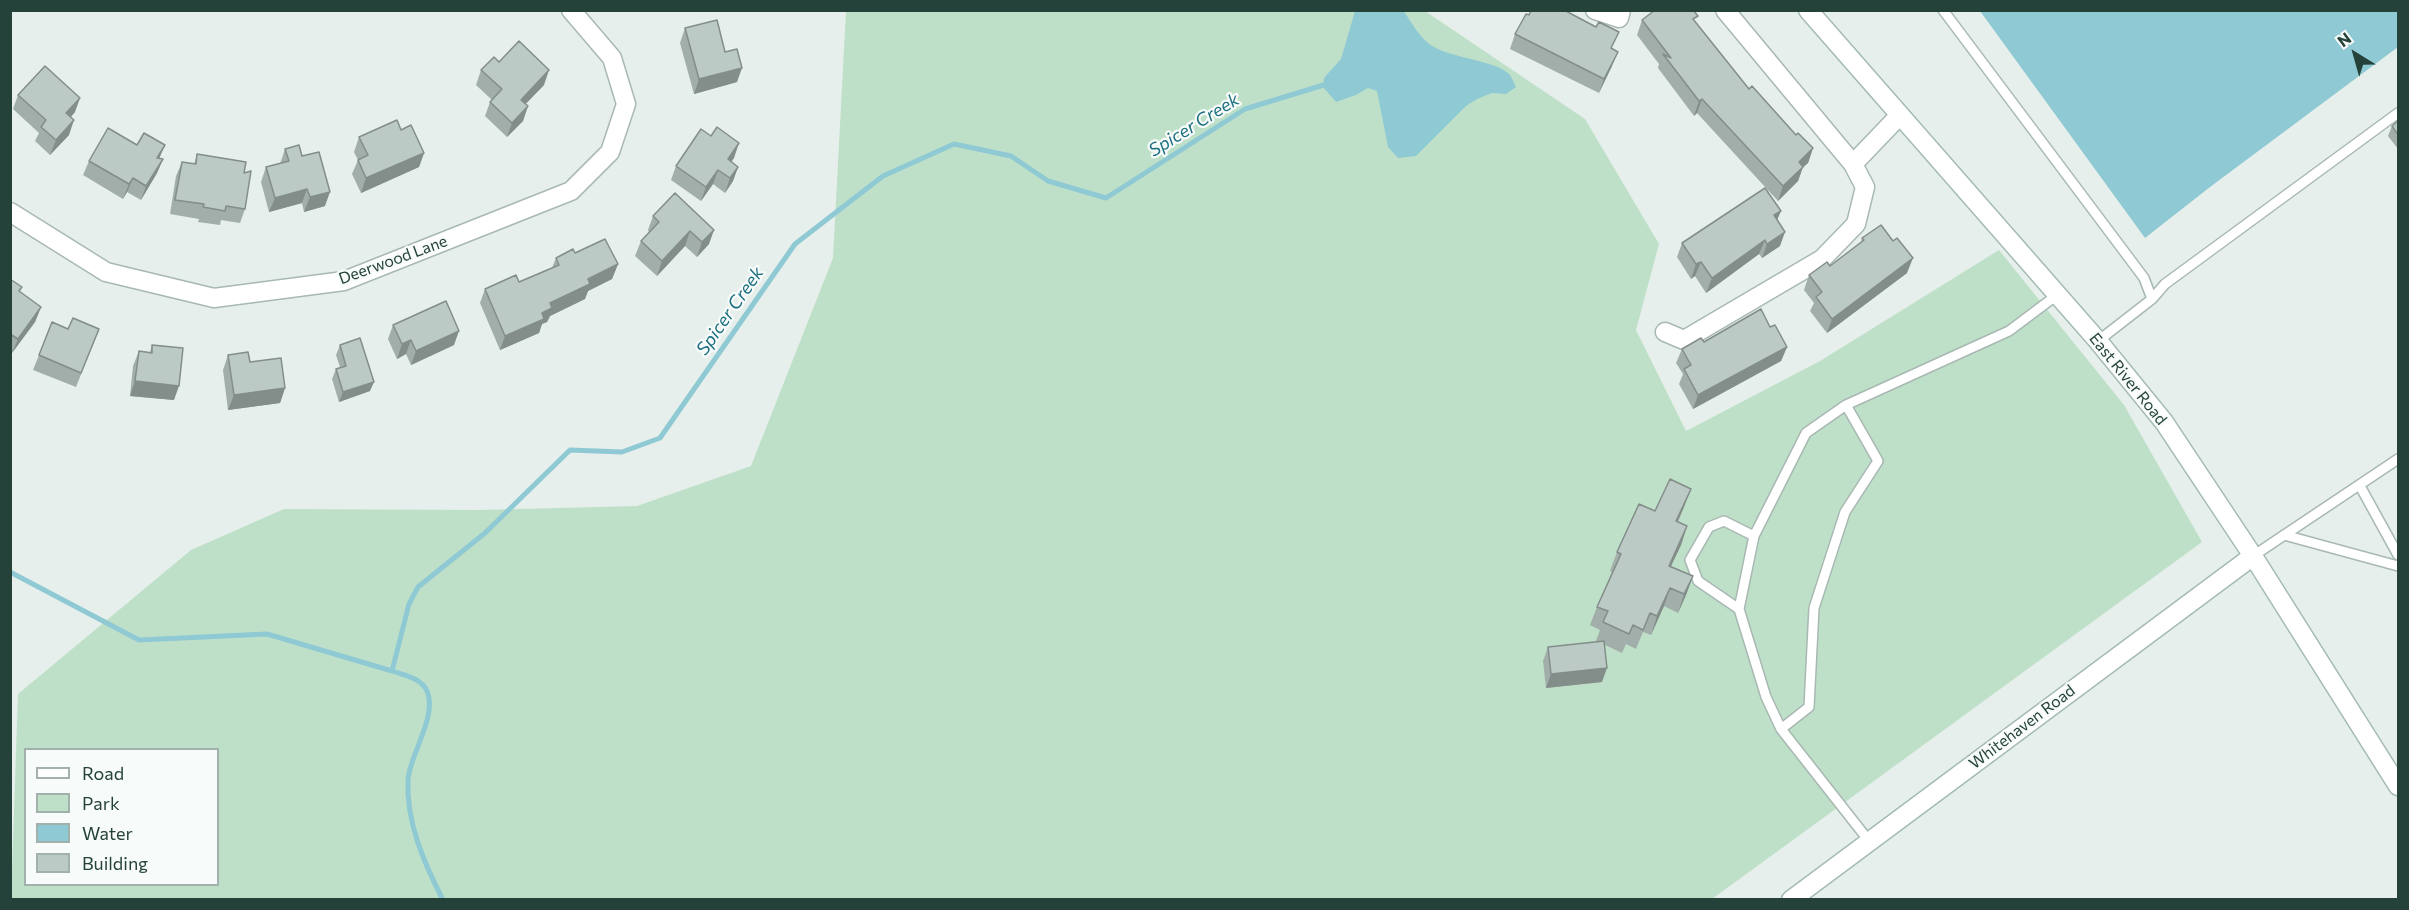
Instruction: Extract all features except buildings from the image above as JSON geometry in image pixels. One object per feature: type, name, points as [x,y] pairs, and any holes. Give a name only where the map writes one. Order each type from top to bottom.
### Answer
[{"type":"street","name":"Deerwood Lane","points":[[10,212],[106,272],[214,298],[344,281],[571,191],[610,152],[626,104],[612,58],[571,10]]},
{"type":"street","points":[[1595,10],[1618,18],[1621,10]]},
{"type":"street","points":[[1665,332],[1684,340],[1822,259],[1856,224],[1865,187],[1852,164],[1725,10]]},
{"type":"street","name":"East River Road","points":[[1808,10],[2098,341],[2164,422],[2397,778]]},
{"type":"street","points":[[1852,164],[1900,115]]},
{"type":"street","name":"Whitehaven Road","points":[[1791,900],[2253,556]]},
{"type":"lane","points":[[1943,10],[2144,278],[2152,299]]},
{"type":"lane","points":[[2098,341],[2152,299],[2165,284],[2398,113]]},
{"type":"lane","points":[[1869,841],[1781,729],[1766,697],[1739,609],[1754,536],[1806,434],[1846,405],[2009,332],[2057,295]]},
{"type":"lane","points":[[1781,729],[1809,707],[1814,608],[1845,512],[1878,461],[1846,405]]},
{"type":"lane","points":[[2253,556],[2398,459]]},
{"type":"lane","points":[[2360,486],[2398,555]]},
{"type":"lane","points":[[1739,609],[1698,581],[1690,560],[1709,526],[1724,521],[1754,536]]},
{"type":"lane","points":[[2284,536],[2398,566]]},
{"type":"green space","points":[[846,11],[1425,11],[1585,119],[1659,244],[1636,330],[1686,431],[1820,361],[1999,250],[2124,405],[2202,542],[1712,899],[11,900],[18,694],[191,550],[284,509],[478,510],[637,506],[751,466],[833,258]]},
{"type":"water","points":[[1403,10],[1429,44],[1442,51],[1503,70],[1510,75],[1516,87],[1506,94],[1492,93],[1477,99],[1466,106],[1416,156],[1398,158],[1388,147],[1377,91],[1368,88],[1336,102],[1323,87],[1324,78],[1341,59],[1355,11]]},
{"type":"water","points":[[1980,11],[2398,11],[2398,47],[2145,238]]},
{"type":"waterway","name":"Spicer Creek","points":[[443,900],[418,842],[408,796],[410,770],[429,712],[427,691],[421,683],[392,671],[409,604],[418,587],[485,533],[570,450],[622,452],[660,438],[795,244],[883,176],[954,144],[1011,156],[1048,181],[1106,198],[1245,109],[1327,84]]},
{"type":"waterway","points":[[10,572],[139,640],[267,634],[392,671]]}]
